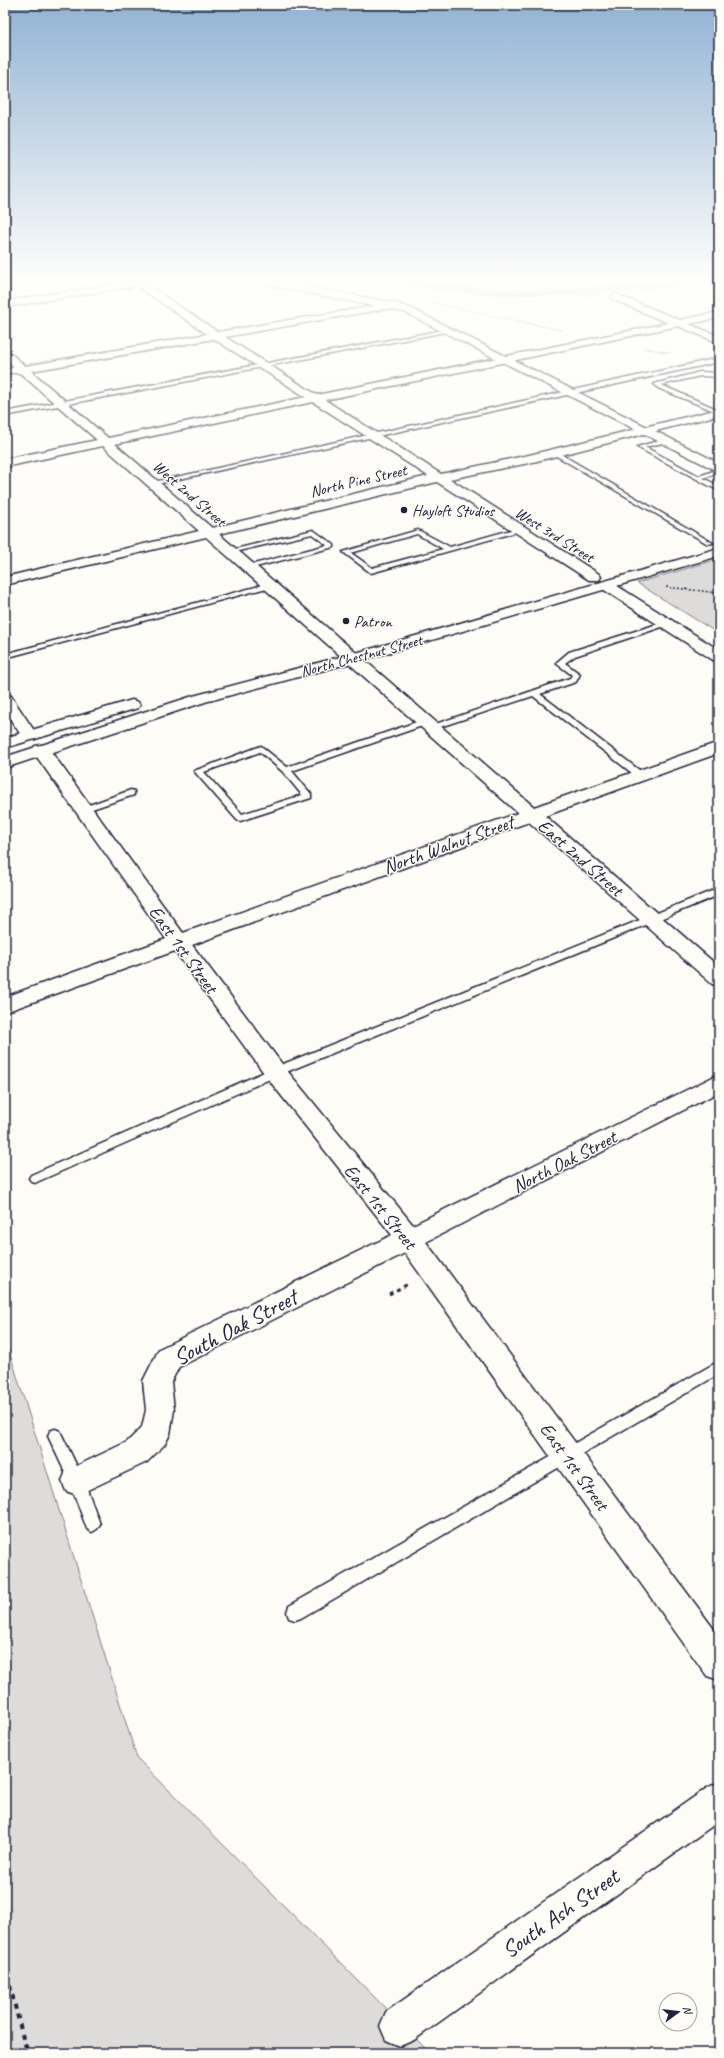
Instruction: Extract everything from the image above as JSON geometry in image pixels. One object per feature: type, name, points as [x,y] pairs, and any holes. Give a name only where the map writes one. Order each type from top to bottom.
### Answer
[{"type":"street","name":"West 2nd Street","points":[[33,378],[346,652]]},
{"type":"street","name":"West 3rd Street","points":[[284,378],[518,530],[719,657]]},
{"type":"street","points":[[5,463],[418,378]]},
{"type":"street","points":[[541,378],[719,468]]},
{"type":"street","name":"North Pine Street","points":[[5,582],[440,478],[555,453],[718,412]]},
{"type":"street","name":"North Chestnut Street","points":[[5,743],[35,743],[199,699],[346,652],[600,581],[716,545]]},
{"type":"street","name":"East 2nd Street","points":[[346,652],[719,979]]},
{"type":"street","name":"East 1st Street","points":[[5,699],[178,942],[328,1141],[408,1239],[567,1454],[719,1664]]},
{"type":"street","name":"North Chestnut Street","points":[[5,763],[35,743]]},
{"type":"street","name":"North Walnut Street","points":[[5,1005],[719,747]]},
{"type":"street","name":"North Oak Street","points":[[408,1239],[719,1082]]},
{"type":"street","name":"South Oak Street","points":[[77,1481],[137,1452],[155,1434],[160,1410],[157,1382],[169,1358],[408,1239]]},
{"type":"street","name":"South Ash Street","points":[[400,2026],[719,1800]]},
{"type":"lane","points":[[5,414],[195,378]]},
{"type":"lane","points":[[152,483],[634,378]]},
{"type":"lane","points":[[683,378],[657,384],[660,387],[718,412]]},
{"type":"lane","points":[[665,441],[640,447],[719,489]]},
{"type":"lane","points":[[555,453],[716,545]]},
{"type":"lane","points":[[698,478],[719,471]]},
{"type":"lane","points":[[230,551],[313,532],[332,546],[346,552],[371,571],[518,530]]},
{"type":"lane","points":[[346,552],[418,532],[448,550]]},
{"type":"lane","points":[[248,567],[332,546]]},
{"type":"lane","points":[[5,656],[270,586]]},
{"type":"lane","points":[[286,770],[428,724],[535,694],[573,680],[576,674],[560,663],[572,654],[667,624]]},
{"type":"lane","points":[[535,694],[640,775]]},
{"type":"lane","points":[[188,775],[198,771],[261,749],[286,770],[308,796],[240,818],[198,771]]},
{"type":"lane","points":[[83,809],[131,793]]},
{"type":"lane","points":[[36,1178],[275,1072],[719,891]]},
{"type":"lane","points":[[296,1612],[719,1367]]},
{"type":"lane","points":[[55,1436],[77,1481],[92,1524]]},
{"type":"path","points":[[665,587],[719,593]]},
{"type":"path","points":[[5,1966],[24,2042],[29,2053]]},
{"type":"shaded area","points":[[719,559],[719,634],[637,583]]},
{"type":"shaded area","points":[[5,1338],[137,1758],[430,2053],[5,2053]]},
{"type":"place","name":"Hayloft Studios","points":[[404,510]]},
{"type":"place","name":"Patron","points":[[346,621]]}]
